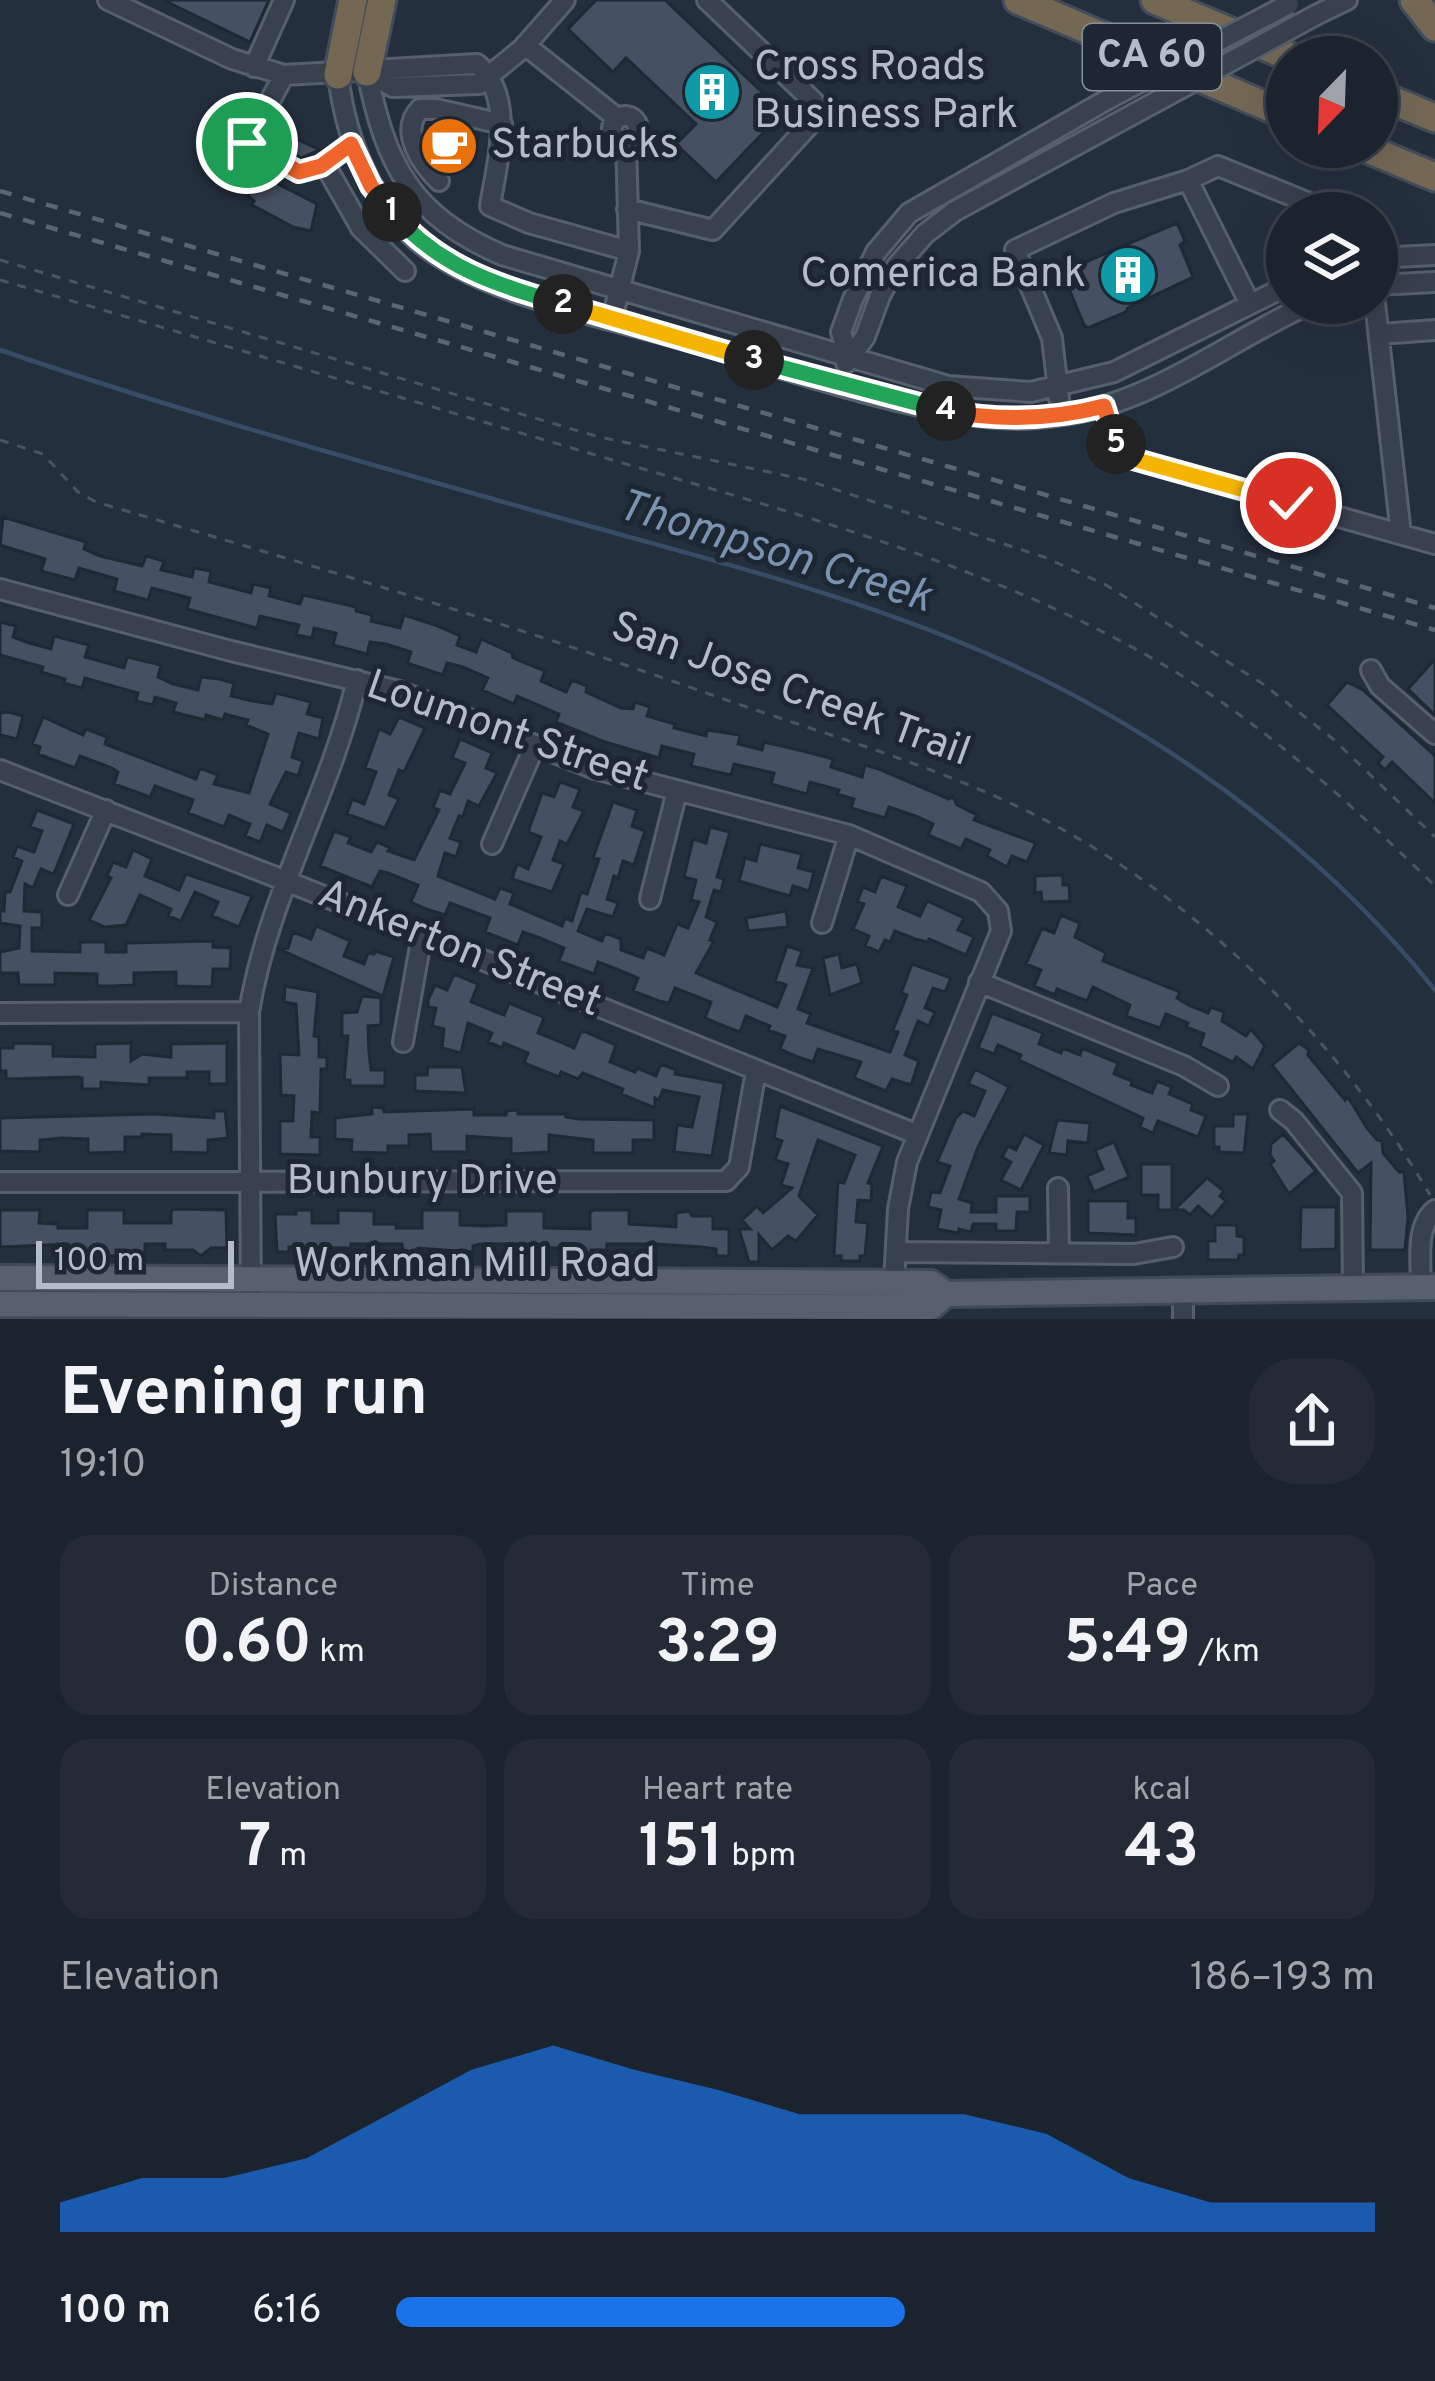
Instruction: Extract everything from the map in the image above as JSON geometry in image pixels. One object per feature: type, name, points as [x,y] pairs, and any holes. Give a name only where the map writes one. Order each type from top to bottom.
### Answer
[{"type":"highway","points":[[338,75],[353,0]]},
{"type":"highway","points":[[367,72],[382,0]]},
{"type":"highway","name":"CA 60","points":[[1018,0],[1266,106]]},
{"type":"highway","name":"CA 60","points":[[1155,0],[1266,47]]},
{"type":"highway","points":[[1414,0],[1435,27]]},
{"type":"highway","points":[[1398,102],[1435,118]]},
{"type":"highway","points":[[1398,110],[1435,138]]},
{"type":"highway","points":[[1398,161],[1435,177]]},
{"type":"main road","name":"Workman Mill Road","points":[[0,1278],[251,1292],[893,1303],[931,1282],[946,1294],[1428,1287]]},
{"type":"main road","name":"Workman Mill Road","points":[[0,1304],[251,1292]]},
{"type":"street","points":[[108,0],[254,67],[284,75],[477,64],[489,75],[502,124],[490,206],[529,223],[629,251]]},
{"type":"street","points":[[254,67],[284,0]]},
{"type":"street","points":[[489,75],[525,45],[566,0]]},
{"type":"street","points":[[628,209],[713,230],[811,123],[814,102],[707,0]]},
{"type":"street","points":[[838,384],[896,267],[925,234],[955,211],[1347,0]]},
{"type":"street","points":[[848,356],[841,332],[853,298],[876,252],[909,213],[1110,98],[1293,2]]},
{"type":"street","points":[[525,45],[617,118],[625,116],[636,122],[636,134],[626,141],[629,251],[612,319]]},
{"type":"street","points":[[367,72],[378,125],[397,169],[430,212],[460,236],[502,255],[963,389],[1031,392],[1114,372],[1266,296]]},
{"type":"street","points":[[284,75],[247,143],[299,172],[324,163],[351,144]]},
{"type":"street","points":[[338,75],[351,144],[371,186],[418,241],[446,261],[511,290],[838,384],[975,416],[1057,416],[1150,389],[1272,324]]},
{"type":"street","points":[[439,182],[411,137],[412,118],[420,109],[502,124]]},
{"type":"street","points":[[324,163],[362,228],[405,271]]},
{"type":"street","points":[[1057,416],[1061,388],[1052,338],[1015,250],[1114,203],[1218,166],[1282,192]]},
{"type":"street","points":[[1188,180],[1250,304]]},
{"type":"street","points":[[1398,257],[1435,254]]},
{"type":"street","points":[[1398,284],[1435,282]]},
{"type":"street","points":[[1378,324],[1401,534]]},
{"type":"street","points":[[1379,334],[1435,330]]},
{"type":"street","points":[[1104,406],[1119,455],[1435,544]]},
{"type":"street","name":"Loumont Street","points":[[0,589],[358,680],[435,703],[612,775],[849,835],[981,892],[998,910],[1000,931],[979,982]]},
{"type":"street","points":[[1371,670],[1380,686],[1435,734]]},
{"type":"street","points":[[251,1292],[249,1012],[267,931],[337,755],[358,680]]},
{"type":"street","points":[[492,844],[535,745]]},
{"type":"street","name":"Ankerton Street","points":[[0,770],[916,1134]]},
{"type":"street","points":[[650,899],[677,791]]},
{"type":"street","points":[[68,895],[106,810]]},
{"type":"street","points":[[822,923],[849,835]]},
{"type":"street","points":[[403,1042],[422,935]]},
{"type":"street","points":[[893,1303],[902,1187],[916,1134],[979,982],[1184,1066],[1218,1086]]},
{"type":"street","points":[[0,1013],[249,1012]]},
{"type":"street","name":"Bunbury Drive","points":[[0,1182],[726,1181],[739,1168],[756,1070]]},
{"type":"street","points":[[1280,1110],[1294,1120],[1352,1193],[1353,1288]]},
{"type":"street","points":[[1058,1188],[1059,1254]]},
{"type":"street","points":[[1428,1287],[1423,1230],[1435,1206]]},
{"type":"street","points":[[896,1252],[1134,1254],[1173,1247]]},
{"type":"street","points":[[1183,1292],[1183,1319]]},
{"type":"path","points":[[0,260],[599,437],[803,479],[1044,557],[1106,585],[1263,684],[1333,739],[1435,837]]},
{"type":"path","points":[[0,280],[765,505],[982,577],[1166,667],[1239,712],[1317,775],[1435,886]]},
{"type":"path","name":"San Jose Creek Trail","points":[[0,440],[43,454],[79,492],[96,502],[558,640],[935,772],[1052,824],[1148,884],[1260,980],[1345,1073],[1397,1143],[1435,1206]]},
{"type":"building","points":[[163,0],[269,0],[250,42]]},
{"type":"building","name":"Cross Roads Business Park","points":[[596,0],[665,0],[783,112],[716,182],[676,144],[696,124],[626,58],[613,72],[568,29]]},
{"type":"building","name":"Starbucks","points":[[427,122],[479,133],[471,166],[435,156],[425,134]]},
{"type":"building","points":[[271,127],[320,150],[301,158],[265,138]]},
{"type":"building","points":[[260,175],[317,204],[311,231],[252,205],[248,196]]},
{"type":"building","name":"Comerica Bank","points":[[1177,223],[1193,277],[1126,312],[1088,328],[1084,325],[1062,272]]},
{"type":"building","points":[[3,517],[86,542],[84,549],[100,556],[142,566],[146,556],[164,561],[161,570],[192,577],[194,568],[211,571],[209,582],[251,593],[253,584],[271,588],[269,596],[300,604],[303,595],[356,607],[372,615],[371,621],[400,628],[404,615],[460,636],[457,645],[476,652],[481,639],[545,671],[541,681],[566,692],[572,680],[621,708],[633,709],[635,702],[650,707],[647,716],[675,724],[674,728],[706,736],[707,730],[740,735],[738,744],[762,750],[764,742],[803,751],[833,759],[831,767],[862,777],[865,765],[879,769],[953,797],[957,805],[977,815],[974,820],[1036,843],[1027,862],[1012,856],[1007,867],[987,856],[990,850],[966,839],[961,849],[928,835],[933,824],[918,817],[889,807],[885,818],[851,808],[854,799],[837,794],[839,790],[810,782],[807,794],[771,784],[774,773],[734,764],[731,775],[691,766],[694,754],[662,746],[659,758],[602,741],[556,722],[559,714],[517,696],[514,704],[482,690],[488,678],[463,667],[447,663],[443,675],[407,663],[411,652],[386,644],[370,642],[367,654],[333,645],[336,633],[314,628],[312,638],[296,635],[299,625],[260,616],[257,628],[187,609],[190,598],[152,588],[148,600],[114,591],[117,579],[79,568],[75,580],[41,571],[45,559],[0,545]]},
{"type":"building","points":[[0,622],[16,626],[13,637],[51,649],[54,636],[89,645],[85,657],[124,668],[127,657],[161,665],[158,677],[173,684],[198,690],[201,677],[219,679],[234,683],[231,696],[272,704],[276,693],[311,702],[307,714],[323,718],[319,739],[299,733],[292,757],[303,761],[298,776],[286,772],[270,804],[291,813],[283,832],[267,825],[260,842],[245,836],[250,824],[229,815],[224,827],[188,813],[193,800],[155,786],[150,797],[114,784],[118,772],[80,756],[75,768],[38,754],[40,747],[32,744],[43,717],[83,735],[86,729],[107,737],[105,744],[196,779],[200,768],[218,775],[214,784],[249,793],[268,734],[246,725],[248,720],[225,714],[223,720],[206,715],[205,720],[173,712],[176,703],[155,697],[153,705],[136,701],[138,693],[85,678],[82,688],[64,683],[65,679],[41,672],[43,667],[0,655]]},
{"type":"building","points":[[1435,659],[1435,715],[1408,689]]},
{"type":"building","points":[[1347,682],[1363,690],[1435,756],[1435,803],[1392,762],[1385,770],[1378,763],[1383,757],[1327,705]]},
{"type":"building","points":[[0,713],[23,716],[17,739],[0,735]]},
{"type":"building","points":[[399,717],[425,728],[389,795],[399,799],[385,828],[347,814],[352,799],[364,804],[376,772],[365,768],[379,729],[390,734]]},
{"type":"building","points":[[460,739],[492,753],[486,768],[497,773],[479,806],[468,801],[463,817],[459,816],[450,838],[461,842],[456,857],[445,853],[438,876],[495,899],[500,888],[514,893],[510,904],[562,926],[565,918],[572,921],[581,892],[587,894],[599,859],[593,858],[613,802],[637,810],[632,826],[645,831],[634,865],[623,861],[618,878],[614,876],[607,899],[618,903],[613,917],[587,909],[578,931],[602,941],[605,933],[621,939],[621,950],[643,958],[647,948],[664,955],[677,924],[688,928],[699,902],[691,900],[696,880],[684,877],[693,839],[706,843],[710,827],[730,832],[717,877],[724,879],[721,892],[714,890],[706,917],[717,922],[710,940],[714,941],[696,973],[777,1007],[786,985],[775,981],[787,946],[802,951],[797,965],[813,968],[798,1009],[811,1014],[807,1023],[890,1052],[907,995],[901,993],[912,964],[951,978],[945,992],[933,988],[925,1008],[935,1012],[929,1026],[918,1021],[905,1055],[919,1061],[911,1085],[892,1079],[886,1091],[854,1078],[861,1062],[818,1049],[813,1062],[798,1057],[780,1049],[785,1036],[746,1016],[740,1032],[705,1018],[711,1002],[675,988],[669,1003],[659,1001],[633,991],[638,978],[614,968],[598,962],[594,974],[559,961],[564,948],[540,938],[523,932],[518,945],[485,932],[490,918],[450,903],[445,915],[426,909],[411,902],[418,885],[388,873],[380,871],[372,887],[320,866],[334,831],[371,852],[377,842],[414,860],[439,810],[433,808],[440,790],[450,794],[465,763],[452,758]]},
{"type":"building","points":[[560,782],[580,789],[573,807],[584,811],[567,844],[560,841],[553,860],[564,864],[552,892],[512,879],[517,864],[528,869],[541,837],[528,832],[542,793],[554,797]]},
{"type":"building","points":[[37,810],[74,824],[53,874],[41,869],[33,888],[25,884],[24,911],[42,912],[42,928],[32,928],[32,951],[80,952],[80,942],[106,942],[106,952],[126,952],[126,943],[213,941],[213,947],[231,948],[230,969],[213,969],[212,987],[176,986],[176,972],[134,973],[134,985],[113,986],[97,986],[97,974],[55,973],[55,985],[19,985],[18,973],[0,973],[0,952],[19,948],[20,926],[0,923],[0,911],[4,911],[5,892],[10,892],[22,861],[13,857],[17,846],[34,852],[42,831],[30,827]]},
{"type":"building","points":[[760,844],[802,854],[798,868],[814,872],[809,891],[793,886],[790,896],[739,881],[745,858],[756,861]]},
{"type":"building","points":[[133,850],[152,859],[145,876],[179,890],[186,874],[252,896],[239,927],[212,916],[218,902],[195,892],[181,921],[168,916],[171,909],[140,895],[126,925],[105,927],[89,920],[111,878],[107,876],[113,862],[126,867]]},
{"type":"building","points":[[1063,875],[1070,901],[1042,902],[1041,892],[1035,893],[1035,876]]},
{"type":"building","points":[[881,876],[907,886],[898,907],[920,916],[927,901],[964,918],[958,930],[974,937],[966,955],[895,931],[879,952],[865,946],[869,936],[853,929],[864,904],[857,902],[863,887],[875,892]]},
{"type":"building","points":[[786,911],[788,927],[748,931],[746,918]]},
{"type":"building","points":[[1061,915],[1080,923],[1075,937],[1106,953],[1103,961],[1180,992],[1177,998],[1188,1005],[1208,1013],[1211,1007],[1224,1012],[1222,1021],[1246,1036],[1251,1029],[1265,1046],[1253,1069],[1236,1057],[1233,1062],[1200,1046],[1204,1034],[1166,1014],[1160,1028],[1126,1016],[1130,1005],[1093,987],[1087,1001],[1034,986],[1041,970],[1026,964],[1042,928],[1054,933]]},
{"type":"building","points":[[316,926],[350,941],[344,956],[364,964],[368,953],[375,951],[394,957],[383,996],[279,949],[288,948],[293,932],[311,939]]},
{"type":"building","points":[[839,954],[842,968],[857,964],[862,983],[830,995],[823,958]]},
{"type":"building","points":[[454,974],[478,984],[471,1002],[504,1015],[509,1003],[541,1016],[538,1033],[574,1048],[581,1032],[586,1032],[616,1045],[610,1062],[635,1072],[637,1068],[656,1076],[661,1064],[676,1070],[675,1074],[724,1083],[712,1156],[674,1152],[677,1125],[692,1127],[699,1097],[663,1090],[659,1100],[655,1098],[655,1108],[583,1073],[578,1079],[561,1072],[559,1077],[524,1063],[528,1053],[488,1042],[492,1033],[468,1023],[461,1053],[442,1048],[444,1029],[432,1026],[436,1008],[428,1007],[428,1000],[435,985],[447,990]]},
{"type":"building","points":[[285,986],[318,992],[314,1036],[319,1037],[319,1057],[327,1057],[327,1069],[321,1069],[320,1113],[312,1112],[311,1137],[320,1137],[320,1155],[280,1154],[280,1121],[293,1121],[294,1096],[281,1095],[280,1054],[299,1055],[296,1004],[284,1002]]},
{"type":"building","points":[[362,996],[381,998],[381,1025],[368,1026],[369,1052],[371,1070],[385,1070],[385,1086],[350,1086],[350,1080],[344,1080],[348,1036],[342,1036],[342,1013],[357,1012]]},
{"type":"building","points":[[992,1013],[1043,1033],[1039,1044],[1061,1053],[1063,1048],[1080,1055],[1082,1048],[1118,1063],[1114,1074],[1132,1081],[1131,1085],[1152,1093],[1157,1081],[1172,1087],[1169,1094],[1193,1104],[1191,1110],[1206,1116],[1198,1137],[1158,1121],[1153,1133],[1140,1127],[1143,1118],[1019,1060],[1021,1055],[998,1045],[994,1054],[978,1048]]},
{"type":"building","points":[[13,1043],[53,1044],[53,1056],[95,1057],[95,1044],[131,1043],[131,1061],[142,1054],[171,1057],[171,1044],[227,1043],[227,1084],[209,1084],[209,1072],[187,1072],[187,1078],[149,1078],[149,1085],[101,1082],[101,1089],[82,1089],[82,1078],[77,1077],[6,1079],[6,1071],[0,1071],[0,1048],[13,1048]]},
{"type":"building","points":[[1299,1043],[1382,1141],[1383,1153],[1404,1172],[1405,1250],[1370,1250],[1371,1163],[1358,1173],[1272,1065]]},
{"type":"building","points":[[428,1067],[462,1067],[466,1093],[415,1091],[415,1075],[427,1075]]},
{"type":"building","points":[[975,1069],[1009,1087],[978,1147],[959,1199],[972,1203],[971,1212],[996,1212],[996,1196],[1030,1196],[1030,1212],[1017,1212],[1016,1231],[996,1231],[996,1224],[973,1224],[971,1232],[937,1229],[941,1210],[928,1207],[931,1192],[940,1193],[950,1166],[937,1162],[956,1118],[963,1111],[974,1116],[985,1091],[968,1084]]},
{"type":"building","points":[[780,1106],[883,1146],[868,1183],[872,1184],[871,1201],[858,1200],[856,1222],[868,1223],[865,1256],[860,1261],[834,1256],[838,1182],[844,1183],[855,1155],[818,1140],[799,1196],[818,1215],[796,1241],[788,1236],[772,1250],[759,1235],[759,1262],[749,1262],[739,1229],[750,1229],[742,1220],[757,1206],[763,1213],[792,1188],[781,1185],[788,1164],[775,1160],[782,1141],[774,1138]]},
{"type":"building","points":[[372,1107],[384,1108],[384,1112],[474,1109],[474,1115],[506,1115],[506,1111],[518,1110],[518,1114],[566,1114],[579,1119],[654,1120],[654,1140],[633,1140],[633,1153],[593,1153],[593,1140],[549,1135],[549,1152],[511,1154],[511,1139],[467,1136],[467,1152],[431,1152],[430,1134],[409,1135],[409,1146],[388,1146],[388,1153],[351,1152],[352,1140],[335,1139],[335,1118],[372,1114]]},
{"type":"building","points":[[214,1111],[225,1111],[228,1138],[208,1140],[208,1153],[171,1152],[171,1135],[142,1134],[125,1137],[125,1152],[88,1153],[88,1139],[61,1138],[40,1140],[40,1152],[0,1151],[0,1118],[154,1114],[214,1118]]},
{"type":"building","points":[[1233,1114],[1248,1114],[1244,1153],[1219,1152],[1214,1147],[1214,1126],[1233,1126]]},
{"type":"building","points":[[1057,1120],[1090,1123],[1088,1143],[1068,1141],[1067,1155],[1049,1153]]},
{"type":"building","points":[[1024,1134],[1044,1145],[1021,1190],[1001,1180],[1011,1162],[1002,1157],[1008,1146],[1016,1150]]},
{"type":"building","points":[[1283,1134],[1316,1171],[1289,1194],[1270,1164],[1274,1161],[1271,1144]]},
{"type":"building","points":[[1114,1142],[1129,1177],[1094,1192],[1087,1176],[1103,1169],[1095,1150]]},
{"type":"building","points":[[1141,1164],[1172,1164],[1172,1210],[1158,1210],[1158,1195],[1141,1195]]},
{"type":"building","points":[[1207,1178],[1224,1191],[1220,1196],[1226,1201],[1212,1218],[1198,1206],[1190,1215],[1174,1210]]},
{"type":"building","points":[[1088,1201],[1128,1201],[1128,1218],[1136,1218],[1136,1235],[1088,1233]]},
{"type":"building","points":[[1301,1207],[1336,1207],[1336,1249],[1300,1250]]},
{"type":"building","points":[[175,1209],[226,1210],[227,1248],[211,1248],[201,1256],[193,1250],[165,1250],[165,1244],[145,1244],[145,1256],[116,1256],[85,1255],[85,1248],[68,1248],[68,1244],[0,1247],[0,1210],[40,1210],[39,1223],[87,1228],[87,1210],[124,1210],[124,1223],[171,1223]]},
{"type":"building","points":[[296,1210],[312,1210],[312,1223],[338,1223],[338,1210],[374,1211],[374,1224],[396,1224],[396,1228],[422,1228],[422,1210],[460,1211],[460,1225],[486,1226],[506,1225],[506,1211],[544,1211],[544,1228],[590,1229],[594,1210],[629,1210],[629,1224],[676,1227],[676,1213],[689,1211],[692,1216],[713,1216],[713,1229],[729,1229],[729,1256],[716,1256],[716,1249],[656,1244],[607,1244],[607,1250],[591,1250],[591,1256],[575,1256],[573,1248],[530,1248],[530,1244],[480,1244],[473,1246],[473,1252],[418,1248],[418,1254],[403,1254],[402,1244],[289,1247],[289,1252],[277,1252],[275,1214],[296,1214]]},
{"type":"building","points":[[1215,1225],[1237,1225],[1237,1236],[1244,1237],[1244,1255],[1238,1260],[1208,1260],[1208,1241],[1215,1241]]},
{"type":"waterway","name":"Thompson Creek","points":[[0,350],[269,435],[818,591],[981,651],[1108,715],[1229,793],[1339,885],[1435,990]]},
{"type":"railway","points":[[0,191],[1435,608]]},
{"type":"railway","points":[[0,213],[1435,630]]},
{"type":"place","name":"Cross Roads Business Park","points":[[712,92]]},
{"type":"place","name":"Starbucks","points":[[449,146]]},
{"type":"place","name":"Comerica Bank","points":[[1128,275]]},
{"type":"route","points":[[247,143],[299,172],[321,166],[351,144],[371,186],[418,241],[473,276],[511,290],[913,404],[1006,418],[1066,415],[1104,406],[1119,455],[1291,503]]}]
